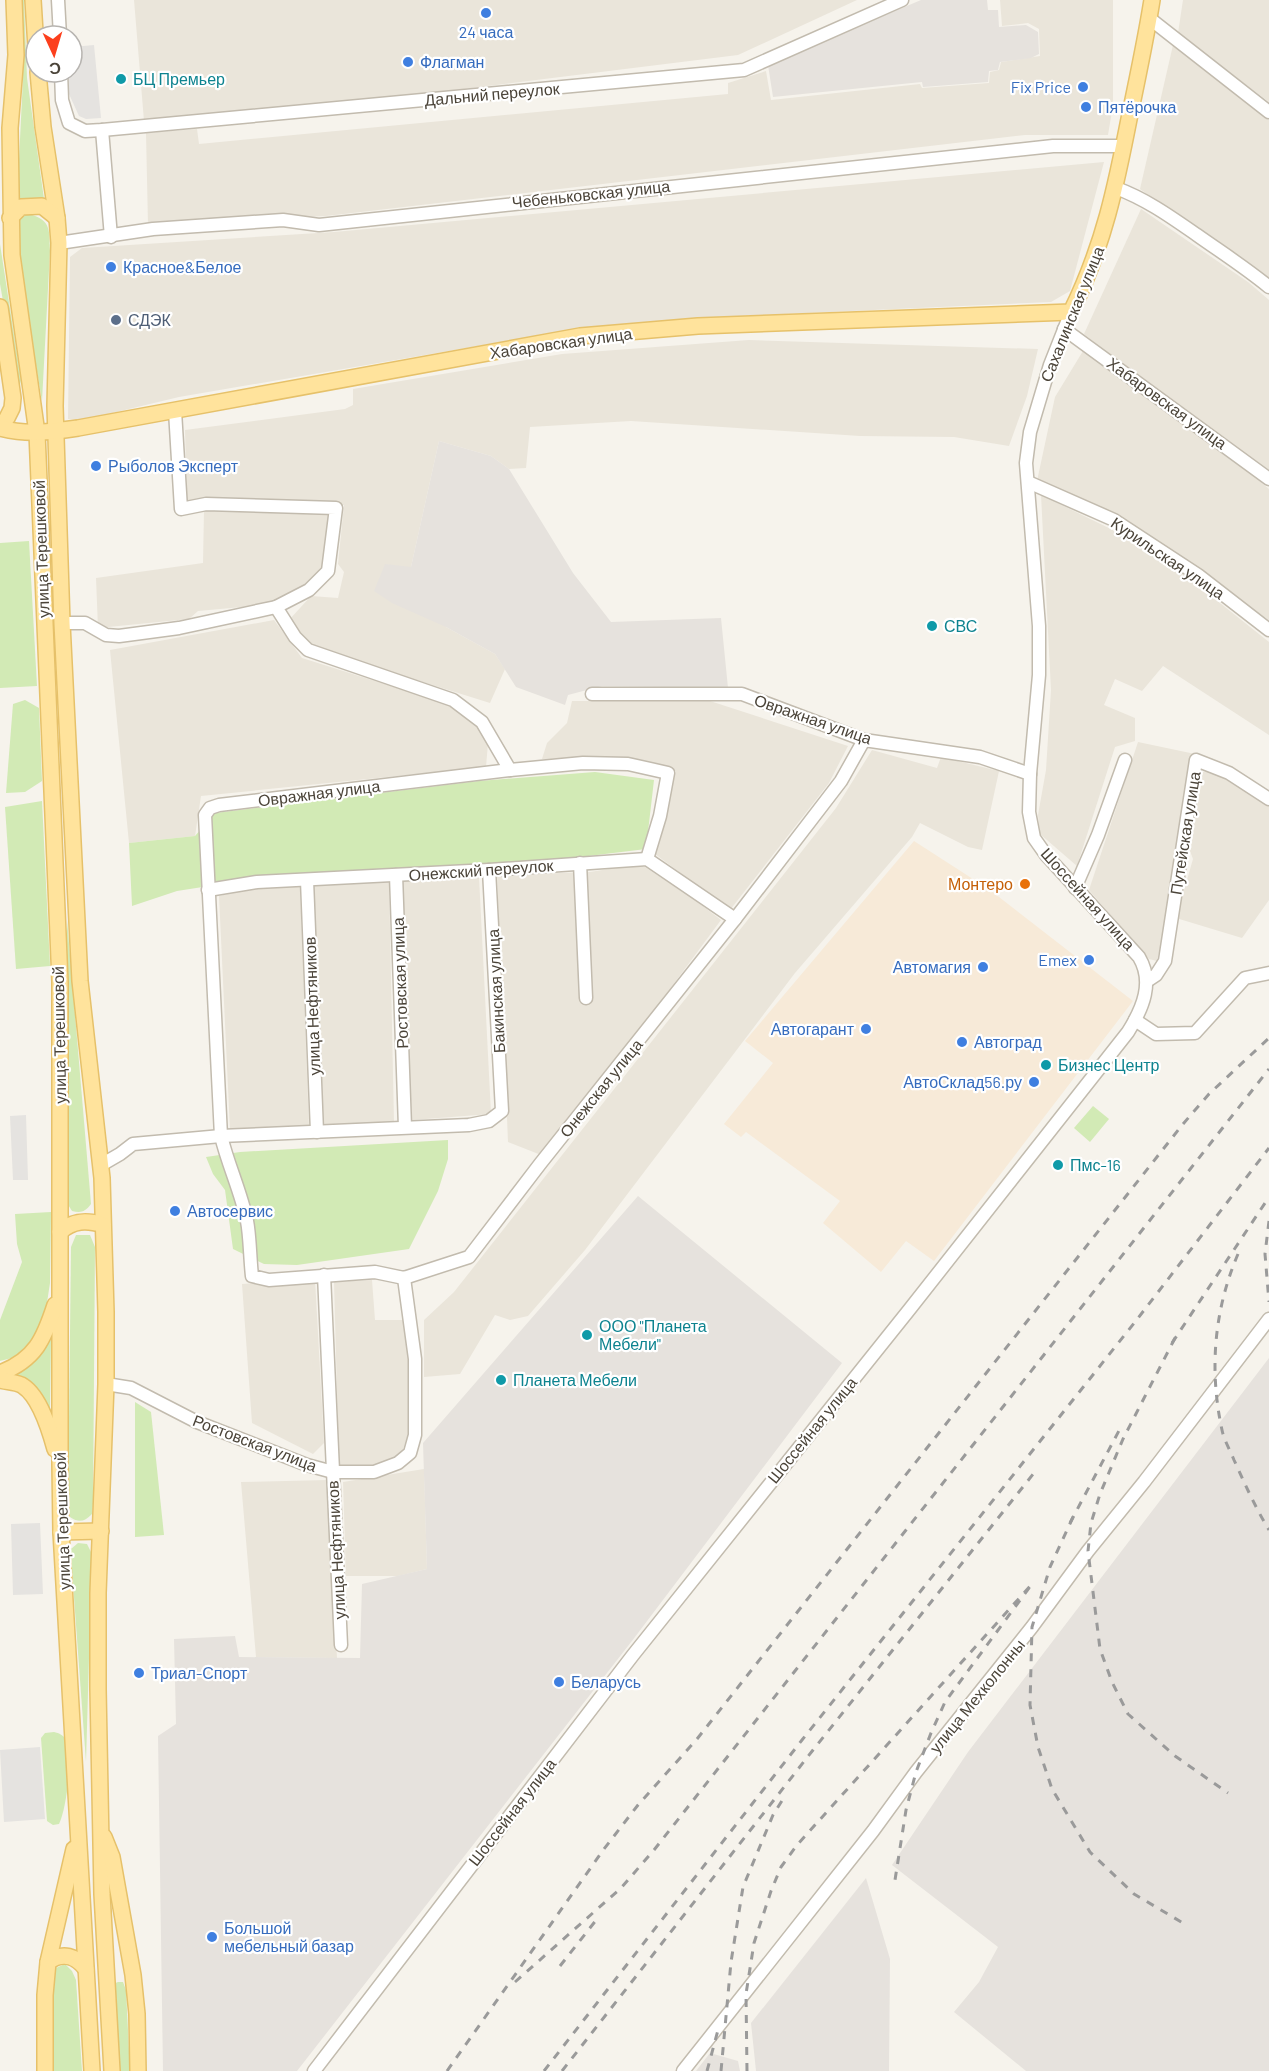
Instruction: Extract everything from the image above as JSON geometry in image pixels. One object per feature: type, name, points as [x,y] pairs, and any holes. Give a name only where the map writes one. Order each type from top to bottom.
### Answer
[{"type":"main road","name":"улица Терешковой","points":[[14,0],[16,55],[10,128],[10,218],[12,255],[37,433],[60,982],[61,1532],[92,2071]]},
{"type":"main road","points":[[33,0],[34,24]]},
{"type":"main road","name":"Сахалинская улица","points":[[1071,312],[1088,279],[1116,188],[1152,0]]},
{"type":"main road","name":"улица Терешковой","points":[[39,84],[59,243],[56,431],[62,623],[80,981],[100,1165],[103,1225],[106,1384],[98,1605],[100,1796],[102,1893],[112,2071]]},
{"type":"main road","points":[[0,155],[1,147],[10,128]]},
{"type":"main road","points":[[10,218],[21,207],[42,207],[57,218]]},
{"type":"main road","points":[[0,307],[13,398],[12,408],[2,421],[27,425],[37,433]]},
{"type":"main road","name":"Хабаровская улица","points":[[37,433],[176,411],[580,336],[698,326],[1071,312]]},
{"type":"main road","points":[[60,1232],[68,1225],[81,1221],[103,1225]]},
{"type":"main road","points":[[0,1373],[18,1366],[32,1352],[46,1332],[59,1294]]},
{"type":"main road","points":[[0,1380],[23,1386],[38,1404],[47,1422],[60,1464]]},
{"type":"main road","points":[[61,1532],[101,1532]]},
{"type":"main road","points":[[76,1797],[100,1796]]},
{"type":"main road","points":[[101,1827],[112,1857],[133,1976],[137,2014],[138,2071]]},
{"type":"main road","points":[[45,2071],[45,1995],[48,1962],[78,1829]]},
{"type":"main road","points":[[48,1962],[54,1958],[66,1956],[80,1961],[86,1969]]},
{"type":"main road","points":[[106,1972],[116,1966],[121,1966],[127,1968],[133,1976]]},
{"type":"street","points":[[58,0],[59,24]]},
{"type":"street","name":"Дальний переулок","points":[[61,84],[62,100],[69,123],[85,131],[744,70],[902,0]]},
{"type":"street","points":[[1149,18],[1269,112]]},
{"type":"street","points":[[102,130],[111,237]]},
{"type":"street","name":"Чебеньковская улица","points":[[59,243],[153,229],[283,220],[319,225],[1053,146],[1124,146]]},
{"type":"street","points":[[1116,188],[1134,194],[1159,208],[1269,287]]},
{"type":"street","name":"Сахалинская улица","points":[[1030,774],[1039,675],[1039,626],[1026,463],[1030,432],[1050,365],[1071,312]]},
{"type":"street","name":"Хабаровская улица","points":[[1064,329],[1269,479]]},
{"type":"street","points":[[62,623],[85,623],[106,635],[119,636],[179,628],[276,608],[309,590],[328,570],[336,508],[206,504],[181,509],[176,411]]},
{"type":"street","name":"Курильская улица","points":[[1028,482],[1114,520],[1197,575],[1269,630]]},
{"type":"street","points":[[276,608],[294,637],[308,650],[453,700],[482,722],[510,770]]},
{"type":"street","name":"Овражная улица","points":[[592,694],[742,694],[864,740],[980,757],[1030,774]]},
{"type":"street","name":"Онежская улица","points":[[252,1276],[269,1280],[375,1272],[404,1278],[469,1257],[841,781],[864,740]]},
{"type":"street","points":[[1076,888],[1125,760]]},
{"type":"street","name":"Путейская улица","points":[[1147,981],[1156,975],[1165,961],[1196,760],[1229,773],[1269,799]]},
{"type":"street","name":"Овражная улица","points":[[252,1276],[248,1223],[221,1136],[205,815],[210,808],[219,805],[510,770],[583,763],[628,764],[668,773],[660,816],[647,858]]},
{"type":"street","name":"Шоссейная улица","points":[[314,2071],[633,1655],[909,1310],[1135,1020],[1146,992],[1147,981],[1144,966],[1139,957],[1046,855],[1034,838],[1029,812],[1030,774]]},
{"type":"street","points":[[647,858],[735,919]]},
{"type":"street","name":"Онежский переулок","points":[[208,890],[257,882],[489,870],[647,858]]},
{"type":"street","points":[[580,862],[586,998]]},
{"type":"street","name":"Бакинская улица","points":[[405,1127],[469,1125],[489,1121],[502,1111],[489,870]]},
{"type":"street","name":"Ростовская улица","points":[[396,875],[405,1127]]},
{"type":"street","name":"улица Нефтяников","points":[[307,880],[317,1132]]},
{"type":"street","points":[[1135,1020],[1156,1034],[1195,1033],[1245,978],[1269,973]]},
{"type":"street","points":[[100,1165],[133,1144],[221,1136],[405,1127]]},
{"type":"street","name":"улица Нефтяников","points":[[324,1275],[341,1645]]},
{"type":"street","name":"Ростовская улица","points":[[106,1384],[131,1388],[197,1422],[307,1465],[333,1472],[374,1472],[398,1463],[410,1453],[415,1435],[415,1359],[404,1278]]},
{"type":"street","name":"улица Мехколонны","points":[[683,2071],[1032,1627],[1088,1551],[1269,1319]]},
{"type":"shaded area","points":[[134,0],[857,0],[738,55],[334,105],[144,121]]},
{"type":"shaded area","points":[[921,0],[987,0],[988,10],[998,10],[999,27],[1026,25],[1038,32],[1039,54],[1031,58],[1000,62],[998,70],[989,71],[988,82],[923,87],[922,82],[773,97],[768,65]]},
{"type":"shaded area","points":[[1000,0],[1113,0],[1113,105],[1108,135],[1025,135],[326,216],[148,225],[146,133],[197,129],[199,144],[728,94],[728,83],[766,71],[771,100],[920,84],[922,88],[989,83],[990,72],[999,70],[1001,62],[1040,56],[1039,29],[1028,23],[1002,26]]},
{"type":"shaded area","points":[[1183,0],[1269,0],[1269,102],[1178,33]]},
{"type":"shaded area","points":[[94,45],[101,118],[86,119],[79,116],[69,94],[69,84],[84,84],[84,46]]},
{"type":"shaded area","points":[[1173,45],[1269,120],[1269,285],[1140,189]]},
{"type":"shaded area","points":[[1104,162],[1070,291],[1051,302],[697,318],[571,330],[179,397],[83,420],[68,419],[70,257],[82,248],[334,232]]},
{"type":"shaded area","points":[[1141,209],[1248,282],[1269,300],[1269,481],[1084,334]]},
{"type":"shaded area","points":[[749,340],[1038,349],[1027,396],[1009,446],[954,437],[860,436],[631,421],[530,427],[526,468],[509,469],[491,456],[439,441],[411,567],[446,627],[495,654],[505,669],[490,703],[305,645],[289,620],[311,596],[338,598],[344,572],[338,564],[344,505],[187,501],[185,430],[345,409],[353,405],[353,389],[562,354]]},
{"type":"shaded area","points":[[1083,351],[1232,458],[1269,489],[1269,620],[1097,505],[1037,481],[1055,397]]},
{"type":"shaded area","points":[[439,441],[491,456],[509,469],[573,573],[611,622],[721,618],[728,688],[602,686],[568,695],[565,705],[516,687],[495,654],[446,627],[392,603],[374,591],[385,564],[411,567]]},
{"type":"shaded area","points":[[1041,495],[1152,549],[1269,642],[1269,735],[1163,666],[1142,691],[1115,679],[1104,705],[1135,718],[1135,741],[1115,747],[1077,866],[1040,834],[1038,815],[1046,770],[1051,690]]},
{"type":"shaded area","points":[[204,510],[331,514],[329,541],[319,576],[274,604],[198,611],[189,619],[98,628],[96,578],[203,563]]},
{"type":"shaded area","points":[[274,620],[302,658],[451,705],[476,721],[488,743],[486,767],[201,796],[195,836],[129,843],[110,650]]},
{"type":"shaded area","points":[[572,701],[710,701],[848,746],[829,783],[730,910],[655,854],[676,771],[624,757],[542,759],[547,743],[567,723]]},
{"type":"shaded area","points":[[1138,742],[1195,754],[1168,913],[1157,961],[1149,959],[1089,890]]},
{"type":"shaded area","points":[[872,750],[937,768],[941,757],[999,771],[982,850],[968,847],[920,823],[912,837],[795,973],[585,1250],[528,1316],[510,1320],[495,1315],[460,1374],[424,1377],[424,1320],[454,1292],[836,808]]},
{"type":"shaded area","points":[[1217,771],[1269,805],[1269,900],[1242,938],[1176,918],[1193,859],[1187,843],[1200,772]]},
{"type":"shaded area","points":[[914,841],[990,890],[1133,1001],[934,1261],[906,1241],[881,1272],[823,1223],[840,1201],[746,1132],[741,1137],[724,1124],[773,1063],[745,1041]]},
{"type":"shaded area","points":[[633,865],[645,867],[721,920],[601,1082],[541,1155],[508,1142],[497,875],[590,872]]},
{"type":"shaded area","points":[[479,877],[491,1114],[412,1120],[400,879]]},
{"type":"shaded area","points":[[389,881],[394,1122],[320,1127],[311,885]]},
{"type":"shaded area","points":[[300,885],[309,1127],[230,1130],[219,896],[259,887]]},
{"type":"shaded area","points":[[26,1115],[28,1180],[13,1180],[10,1116]]},
{"type":"shaded area","points":[[638,1196],[842,1363],[635,1637],[297,2071],[163,2071],[158,1736],[176,1724],[174,1639],[235,1636],[239,1657],[360,1658],[362,1584],[427,1569],[423,1443]]},
{"type":"shaded area","points":[[315,1279],[324,1443],[313,1454],[252,1423],[242,1284]]},
{"type":"shaded area","points":[[372,1280],[375,1320],[404,1320],[411,1368],[411,1425],[401,1455],[380,1465],[339,1465],[334,1282]]},
{"type":"shaded area","points":[[1269,1358],[1269,2071],[1026,2071],[954,2012],[979,1982],[998,1947],[892,1865],[968,1752]]},
{"type":"shaded area","points":[[424,1469],[427,1569],[398,1576],[346,1576],[343,1482]]},
{"type":"shaded area","points":[[328,1480],[337,1658],[256,1657],[241,1482]]},
{"type":"shaded area","points":[[40,1523],[43,1594],[13,1595],[11,1524]]},
{"type":"shaded area","points":[[40,1747],[45,1819],[4,1822],[0,1750]]},
{"type":"shaded area","points":[[866,1878],[890,1959],[889,2071],[756,2071],[751,2023]]},
{"type":"shaded area","points":[[710,2053],[738,2061],[740,2071],[696,2071]]},
{"type":"green space","points":[[20,0],[24,0],[24,84],[28,84],[44,199],[17,200],[23,78]]},
{"type":"green space","points":[[29,214],[45,223],[50,238],[42,401],[17,253],[16,222]]},
{"type":"green space","points":[[0,244],[20,385],[17,380],[0,284]]},
{"type":"green space","points":[[29,541],[37,686],[0,688],[0,543]]},
{"type":"green space","points":[[25,700],[39,708],[42,781],[25,792],[6,793],[13,704]]},
{"type":"green space","points":[[595,772],[654,780],[646,849],[572,858],[241,881],[177,891],[132,906],[129,843],[195,836],[215,813],[479,781]]},
{"type":"green space","points":[[42,801],[50,966],[16,969],[5,807]]},
{"type":"green space","points":[[67,920],[91,1204],[80,1212],[72,1211],[67,1203]]},
{"type":"green space","points":[[1093,1106],[1109,1119],[1090,1142],[1074,1128]]},
{"type":"green space","points":[[448,1140],[448,1159],[438,1191],[409,1249],[297,1265],[264,1264],[233,1249],[225,1190],[213,1174],[206,1157],[240,1152]]},
{"type":"green space","points":[[51,1212],[50,1283],[46,1309],[35,1336],[16,1357],[0,1361],[0,1320],[22,1262],[17,1244],[15,1214]]},
{"type":"green space","points":[[76,1235],[90,1235],[95,1247],[93,1504],[92,1514],[79,1521],[70,1517],[68,1504],[71,1247]]},
{"type":"green space","points":[[51,1339],[50,1409],[35,1389],[15,1375],[35,1359]]},
{"type":"green space","points":[[135,1402],[151,1412],[164,1535],[135,1537]]},
{"type":"green space","points":[[78,1543],[87,1544],[92,1554],[86,1762],[71,1556],[71,1549]]},
{"type":"green space","points":[[45,1733],[61,1734],[65,1739],[69,1769],[62,1816],[59,1824],[53,1825],[47,1821],[41,1738]]},
{"type":"green space","points":[[65,1964],[72,1971],[76,1980],[82,2071],[52,2071],[52,1979],[56,1968]]},
{"type":"green space","points":[[123,1982],[126,1990],[130,2071],[118,2071],[113,1984]]},
{"type":"railway","points":[[447,2071],[604,1849],[638,1805],[697,1739],[1183,1124],[1209,1094],[1269,1038]]},
{"type":"railway","points":[[515,1982],[621,1888],[654,1850],[1269,1069]]},
{"type":"railway","points":[[544,2071],[802,1740],[1135,1322],[1269,1148]]},
{"type":"railway","points":[[1172,1343],[1269,1197]]},
{"type":"railway","points":[[1269,1221],[1265,1254],[1269,1302]]},
{"type":"railway","points":[[1238,1254],[1224,1297],[1216,1340],[1218,1408],[1226,1441],[1250,1495],[1269,1530]]},
{"type":"railway","points":[[1175,1338],[1123,1439],[1100,1494],[1091,1523],[1088,1551],[1100,1649],[1112,1682],[1128,1714],[1175,1756],[1228,1793]]},
{"type":"railway","points":[[1070,1523],[1122,1425]]},
{"type":"railway","points":[[562,2071],[813,1750],[1034,1473]]},
{"type":"railway","points":[[1073,1517],[1050,1567],[1032,1627],[1030,1705],[1038,1747],[1052,1789],[1090,1852],[1134,1894],[1188,1926]]},
{"type":"railway","points":[[747,2071],[746,1994],[754,1943],[781,1867],[797,1845],[1032,1584],[945,1702],[916,1772],[906,1810],[895,1880]]},
{"type":"railway","points":[[721,2071],[731,1962],[743,1887],[773,1815],[783,1799]]},
{"type":"railway","points":[[560,1966],[597,1919]]},
{"type":"railway","points":[[707,2071],[718,2030]]},
{"type":"place","name":"24 часа","points":[[486,13]]},
{"type":"place","name":"Флагман","points":[[408,62]]},
{"type":"place","name":"БЦ Премьер","points":[[121,79]]},
{"type":"place","name":"Fix Price","points":[[1083,87]]},
{"type":"place","name":"Пятёрочка","points":[[1086,107]]},
{"type":"place","name":"Красное&Белое","points":[[111,267]]},
{"type":"place","name":"СДЭК","points":[[116,320]]},
{"type":"place","name":"Рыболов Эксперт","points":[[96,466]]},
{"type":"place","name":"СВС","points":[[932,626]]},
{"type":"place","name":"Монтеро","points":[[1025,884]]},
{"type":"place","name":"Emex","points":[[1089,960]]},
{"type":"place","name":"Автомагия","points":[[983,967]]},
{"type":"place","name":"Автогарант","points":[[866,1029]]},
{"type":"place","name":"Автоград","points":[[962,1042]]},
{"type":"place","name":"Бизнес Центр","points":[[1046,1065]]},
{"type":"place","name":"АвтоСклад56.ру","points":[[1034,1082]]},
{"type":"place","name":"Пмс-16","points":[[1058,1165]]},
{"type":"place","name":"Автосервис","points":[[175,1211]]},
{"type":"place","name":"ООО \"Планета Мебели\"","points":[[587,1335]]},
{"type":"place","name":"Планета Мебели","points":[[501,1380]]},
{"type":"place","name":"Триал-Спорт","points":[[139,1673]]},
{"type":"place","name":"Беларусь","points":[[559,1682]]},
{"type":"place","name":"Большой мебельный базар","points":[[212,1937]]}]
